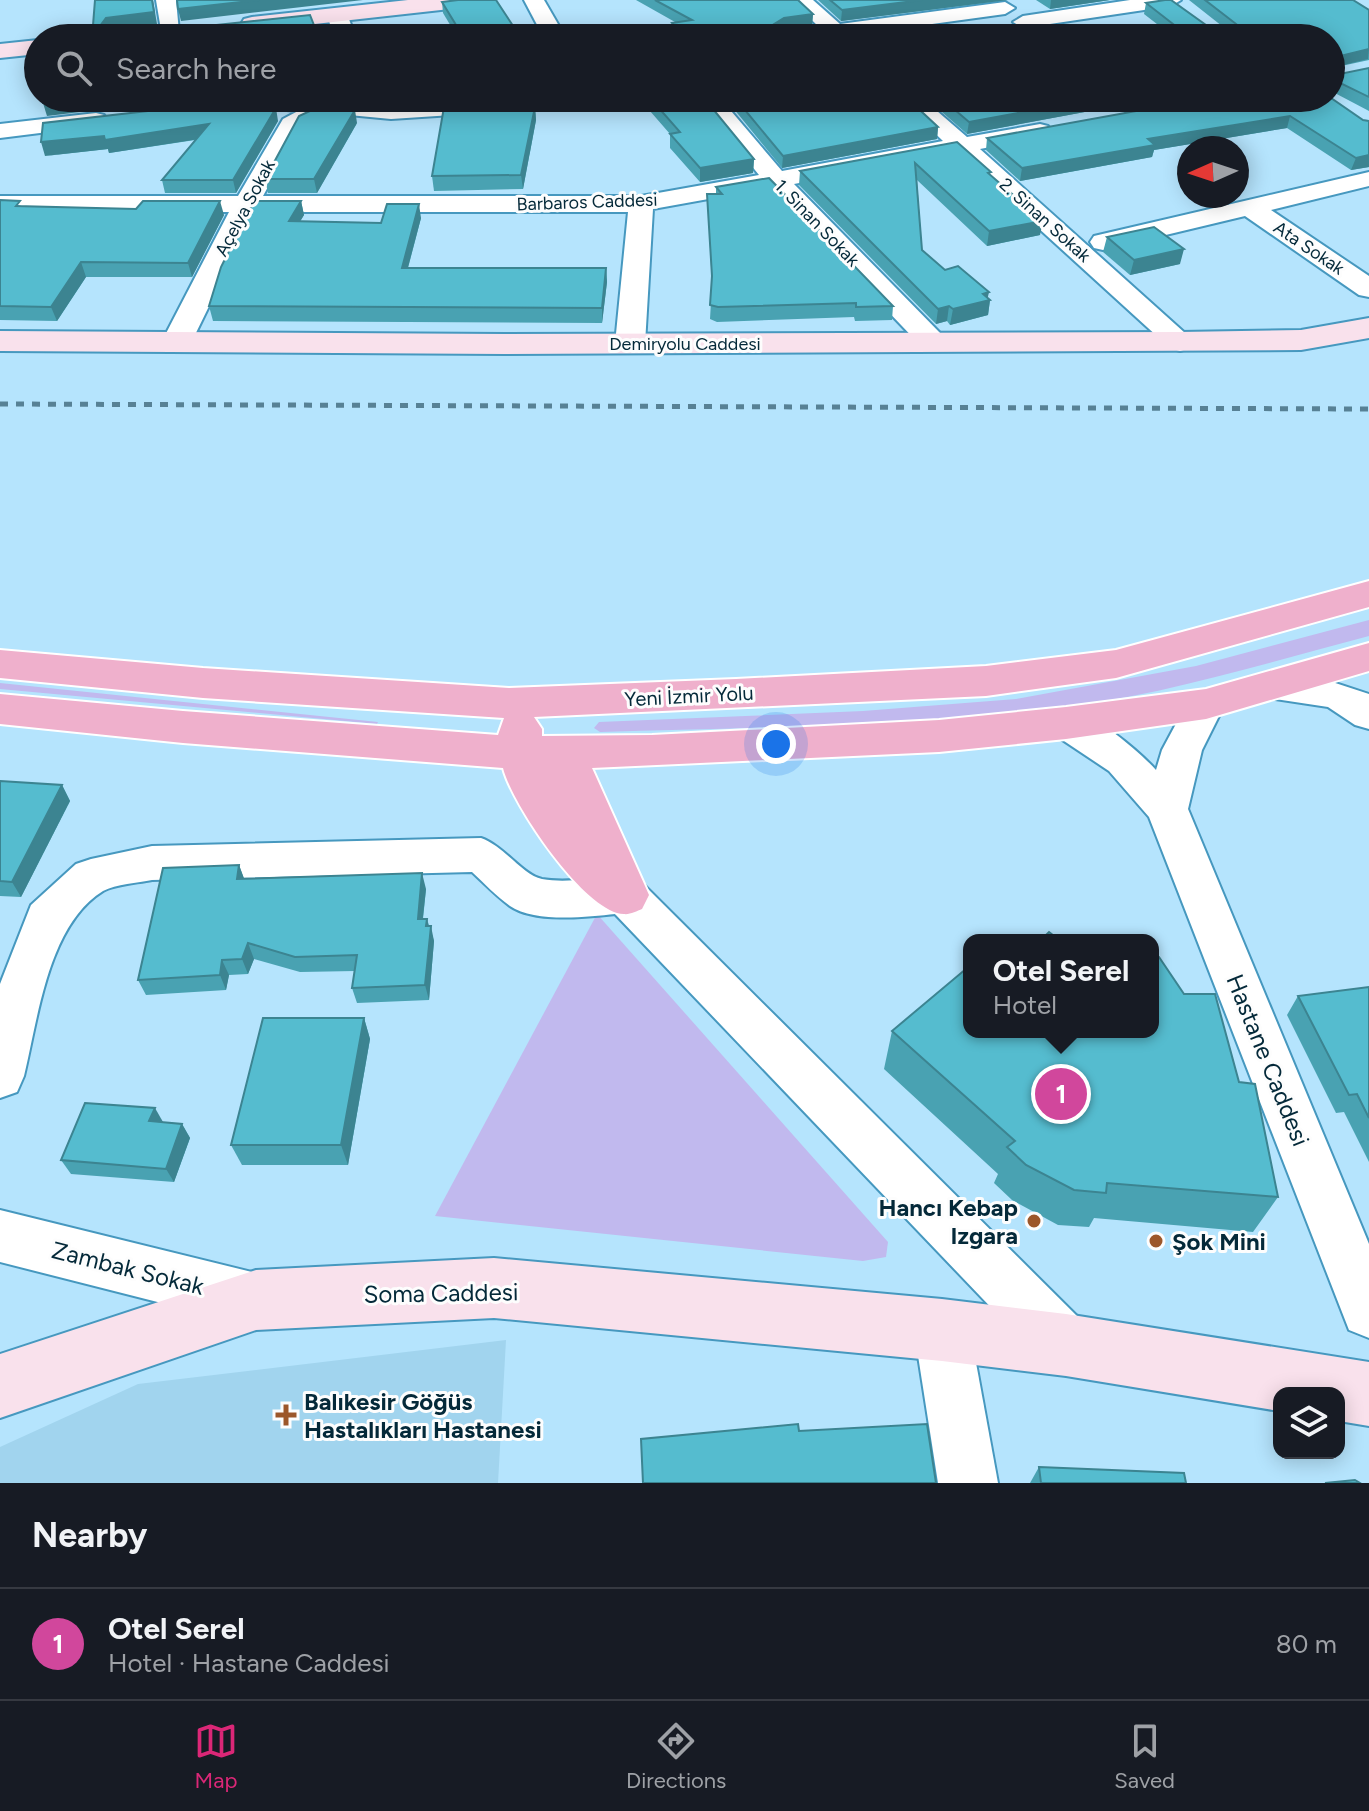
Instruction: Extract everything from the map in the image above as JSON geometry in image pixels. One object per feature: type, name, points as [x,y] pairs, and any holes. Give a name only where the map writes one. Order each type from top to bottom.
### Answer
[{"type":"highway","name":"Yeni İzmir Yolu","points":[[0,664],[203,683],[521,703],[986,681],[1116,664],[1369,594]]},
{"type":"highway","points":[[0,709],[519,753],[652,751],[923,737],[1066,723],[1206,704],[1369,657]]},
{"type":"highway","points":[[521,703],[519,753],[541,804],[575,851],[625,895]]},
{"type":"main road","points":[[248,24],[337,14],[375,5],[468,0]]},
{"type":"main road","points":[[0,51],[24,48]]},
{"type":"main road","name":"Demiryolu Caddesi","points":[[0,341],[630,344],[1180,342],[1301,340],[1369,328]]},
{"type":"main road","name":"Soma Caddesi","points":[[0,1386],[256,1300],[494,1288],[942,1330],[1066,1345],[1369,1394]]},
{"type":"street","points":[[166,0],[174,24]]},
{"type":"street","points":[[534,0],[547,24]]},
{"type":"street","points":[[801,0],[828,24]]},
{"type":"street","points":[[893,24],[1006,3],[1034,24]]},
{"type":"street","points":[[1044,24],[1115,4],[1176,3]]},
{"type":"street","points":[[337,14],[340,24]]},
{"type":"street","points":[[155,113],[164,112]]},
{"type":"street","name":"Açelya Sokak","points":[[176,343],[245,206],[291,124],[314,112]]},
{"type":"street","name":"1. Sinan Sokak","points":[[720,112],[777,181],[933,342]]},
{"type":"street","name":"2. Sinan Sokak","points":[[924,112],[1180,342]]},
{"type":"street","points":[[0,131],[124,117]]},
{"type":"street","name":"Barbaros Caddesi","points":[[0,204],[641,204],[1067,126]]},
{"type":"street","name":"Ata Sokak","points":[[1249,207],[1369,179]]},
{"type":"street","points":[[630,344],[641,204]]},
{"type":"street","name":"Ata Sokak","points":[[1249,207],[1369,289]]},
{"type":"street","name":"Ata Sokak","points":[[1076,248],[1245,208]]},
{"type":"street","points":[[1269,686],[1331,694],[1362,707],[1369,715]]},
{"type":"street","points":[[1167,809],[1182,750],[1206,704]]},
{"type":"street","name":"Hastane Caddesi","points":[[1066,723],[1123,760],[1167,809],[1369,1310]]},
{"type":"street","points":[[0,1076],[14,967],[47,918],[91,876],[152,863],[481,855],[527,895],[574,900],[625,895],[1066,1345]]},
{"type":"street","name":"Zambak Sokak","points":[[0,1236],[256,1300]]},
{"type":"street","points":[[942,1330],[968,1483]]},
{"type":"shaded area","points":[[1369,620],[1369,636],[1208,679],[1084,705],[988,716],[877,723],[600,732],[594,728],[599,722],[863,711],[1016,699],[1196,666]]},
{"type":"shaded area","points":[[0,683],[378,722],[0,689]]},
{"type":"shaded area","points":[[597,914],[888,1242],[886,1257],[863,1261],[435,1216]]},
{"type":"shaded area","name":"Balıkesir Göğüs Hastalıkları Hastanesi","points":[[506,1340],[498,1483],[0,1483],[0,1447],[138,1384]]},
{"type":"building","points":[[95,0],[152,0],[154,12],[106,18],[102,24],[93,24]]},
{"type":"building","points":[[177,0],[259,0],[178,9]]},
{"type":"building","points":[[496,0],[512,24],[455,24],[442,2]]},
{"type":"building","points":[[655,0],[798,0],[813,14],[784,18],[774,24],[672,23],[692,20]]},
{"type":"building","points":[[830,0],[922,0],[842,10]]},
{"type":"building","points":[[1171,0],[1205,24],[1173,24],[1146,3]]},
{"type":"building","points":[[1205,0],[1353,0],[1369,10],[1369,49],[1345,55],[1345,24],[1236,24]]},
{"type":"building","points":[[310,15],[314,24],[226,24]]},
{"type":"building","points":[[1369,68],[1369,97],[1345,85],[1345,73]]},
{"type":"building","points":[[1345,108],[1369,121],[1369,155],[1356,158],[1290,116],[1148,139],[1155,145],[1022,168],[987,138],[1131,112],[1345,112]]},
{"type":"building","points":[[139,112],[274,112],[233,180],[162,180],[209,124],[105,140],[104,136],[41,142],[43,123]]},
{"type":"building","points":[[308,112],[354,112],[314,179],[265,179],[299,116]]},
{"type":"building","points":[[443,112],[534,112],[521,175],[432,176]]},
{"type":"building","points":[[662,112],[715,112],[754,159],[700,168],[670,134],[680,132]]},
{"type":"building","points":[[747,112],[922,112],[938,127],[783,156]]},
{"type":"building","points":[[957,112],[1023,112],[969,122]]},
{"type":"building","points":[[957,142],[1043,221],[989,231],[915,163],[922,250],[945,270],[958,266],[989,292],[983,294],[990,300],[953,309],[949,306],[938,309],[800,171]]},
{"type":"building","points":[[769,178],[893,306],[856,307],[856,303],[710,305],[712,276],[707,194],[722,194],[716,187]]},
{"type":"building","points":[[0,200],[20,201],[16,206],[136,209],[143,201],[220,201],[188,263],[81,262],[51,307],[0,306]]},
{"type":"building","points":[[254,201],[301,201],[289,221],[381,223],[387,204],[419,204],[402,268],[606,268],[602,308],[209,306],[221,267]]},
{"type":"building","points":[[1154,227],[1184,249],[1134,260],[1107,237]]},
{"type":"building","points":[[0,781],[62,785],[12,882],[0,881]]},
{"type":"building","points":[[239,865],[237,879],[422,873],[418,919],[427,919],[426,926],[431,926],[425,985],[352,988],[357,955],[295,957],[248,943],[242,959],[222,960],[220,975],[138,980],[163,868]]},
{"type":"building","points":[[1159,957],[1184,994],[1215,994],[1239,1082],[1255,1084],[1278,1197],[1107,1183],[1106,1193],[1074,1190],[1026,1165],[1007,1147],[1015,1141],[892,1031],[963,971],[963,1038],[1159,1038]]},
{"type":"building","points":[[1369,987],[1369,1118],[1357,1094],[1349,1095],[1298,996]]},
{"type":"building","points":[[263,1018],[364,1018],[341,1145],[231,1145]]},
{"type":"building","points":[[85,1103],[155,1108],[149,1121],[182,1124],[166,1169],[61,1160]]},
{"type":"building","points":[[798,1424],[799,1431],[927,1424],[936,1483],[643,1483],[641,1439]]},
{"type":"building","points":[[1039,1467],[1184,1473],[1186,1483],[1041,1483]]},
{"type":"building","points":[[1355,1480],[1360,1483],[1325,1483]]},
{"type":"railway","points":[[0,404],[1369,409]]},
{"type":"place","name":"Otel Serel","points":[[1061,1094]]},
{"type":"place","name":"Hancı Kebap Izgara","points":[[1034,1221]]},
{"type":"place","name":"Şok Mini","points":[[1156,1241]]},
{"type":"place","name":"Balıkesir Göğüs Hastalıkları Hastanesi","points":[[286,1415]]}]
